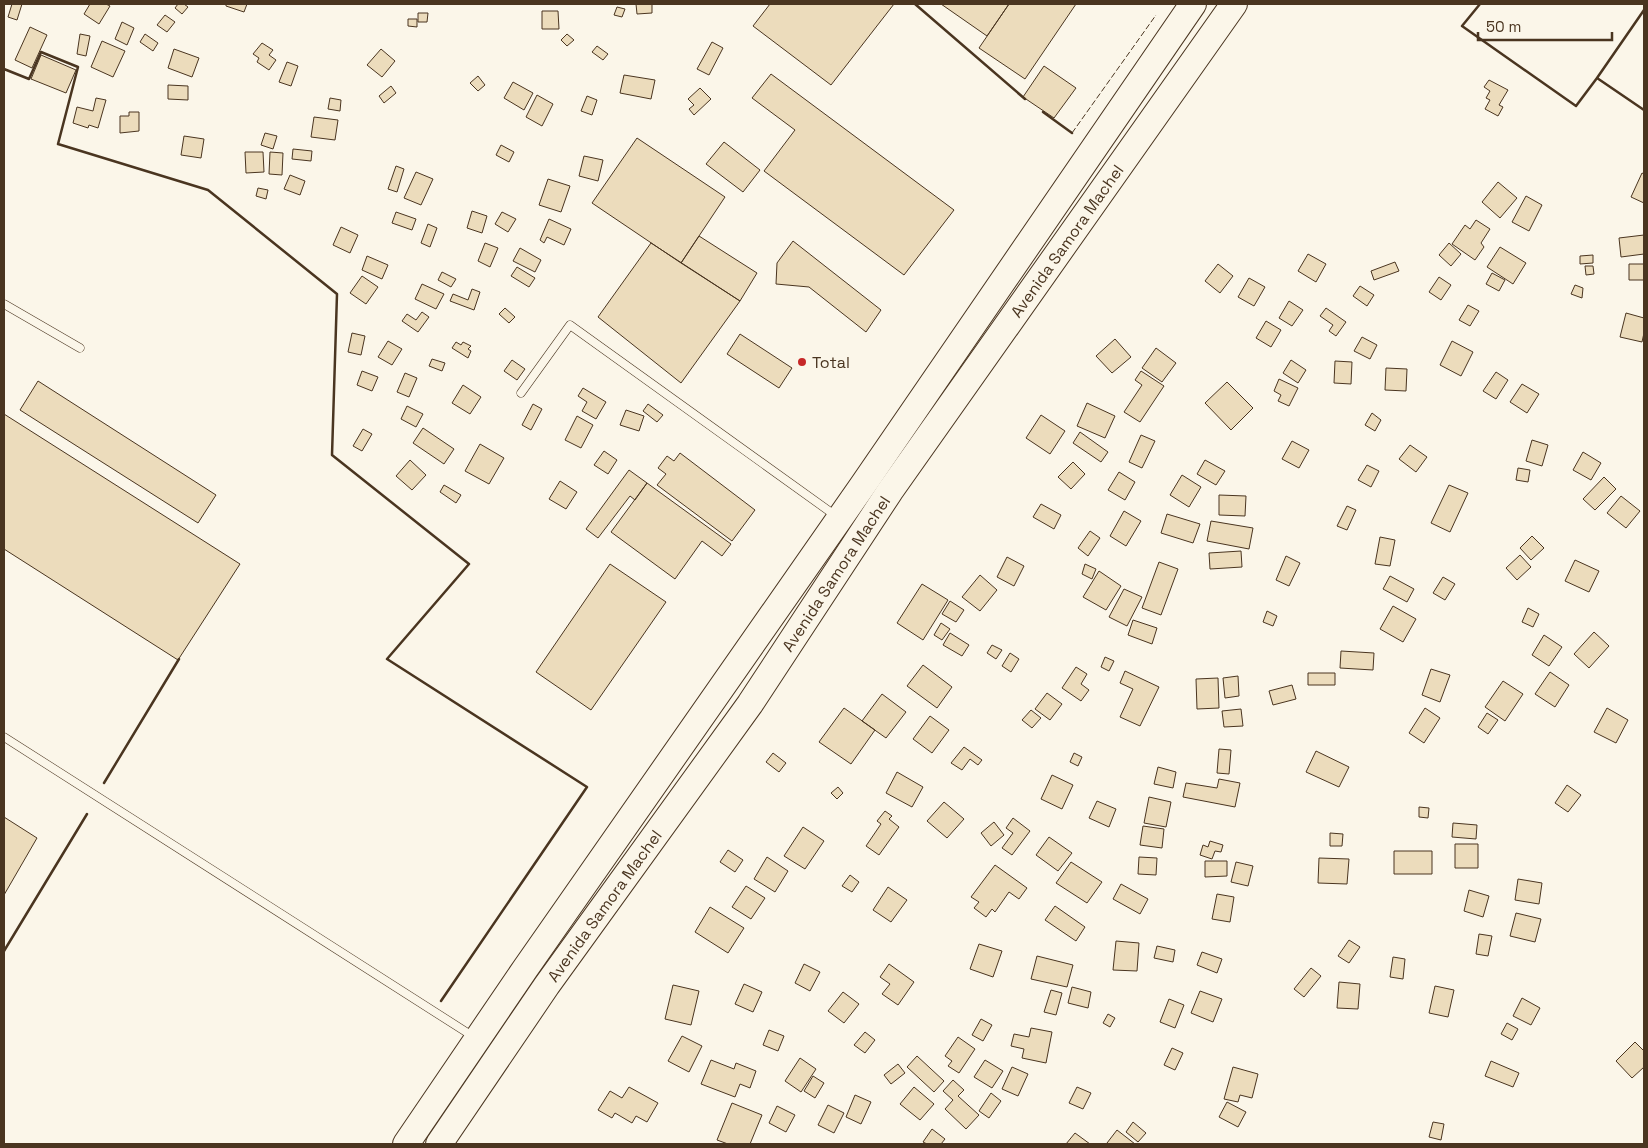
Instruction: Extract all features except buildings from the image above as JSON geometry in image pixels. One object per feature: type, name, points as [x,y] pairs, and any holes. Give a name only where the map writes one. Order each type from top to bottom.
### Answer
[{"type":"highway","name":"Avenida Samora Machel","points":[[406,1144],[839,519],[1191,4]]},
{"type":"highway","name":"Avenida Samora Machel","points":[[439,1144],[547,985],[750,704],[896,483],[1234,4]]},
{"type":"lane","points":[[4,304],[80,348]]},
{"type":"lane","points":[[521,393],[570,325],[839,519]]},
{"type":"lane","points":[[4,738],[478,1040]]},
{"type":"fence","points":[[1072,133],[1156,15]]},
{"type":"wall","points":[[915,4],[1025,99]]},
{"type":"wall","points":[[1480,4],[1462,26],[1576,106],[1597,78]]},
{"type":"wall","points":[[1644,10],[1597,78],[1644,110]]},
{"type":"wall","points":[[4,69],[29,79],[41,52],[78,67],[58,144],[208,190],[337,294],[332,455],[469,564],[387,659],[587,787],[441,1001]]},
{"type":"wall","points":[[1043,112],[1072,133]]},
{"type":"wall","points":[[104,783],[179,659]]},
{"type":"wall","points":[[4,951],[87,814]]},
{"type":"place","name":"Total","points":[[802,362]]}]
